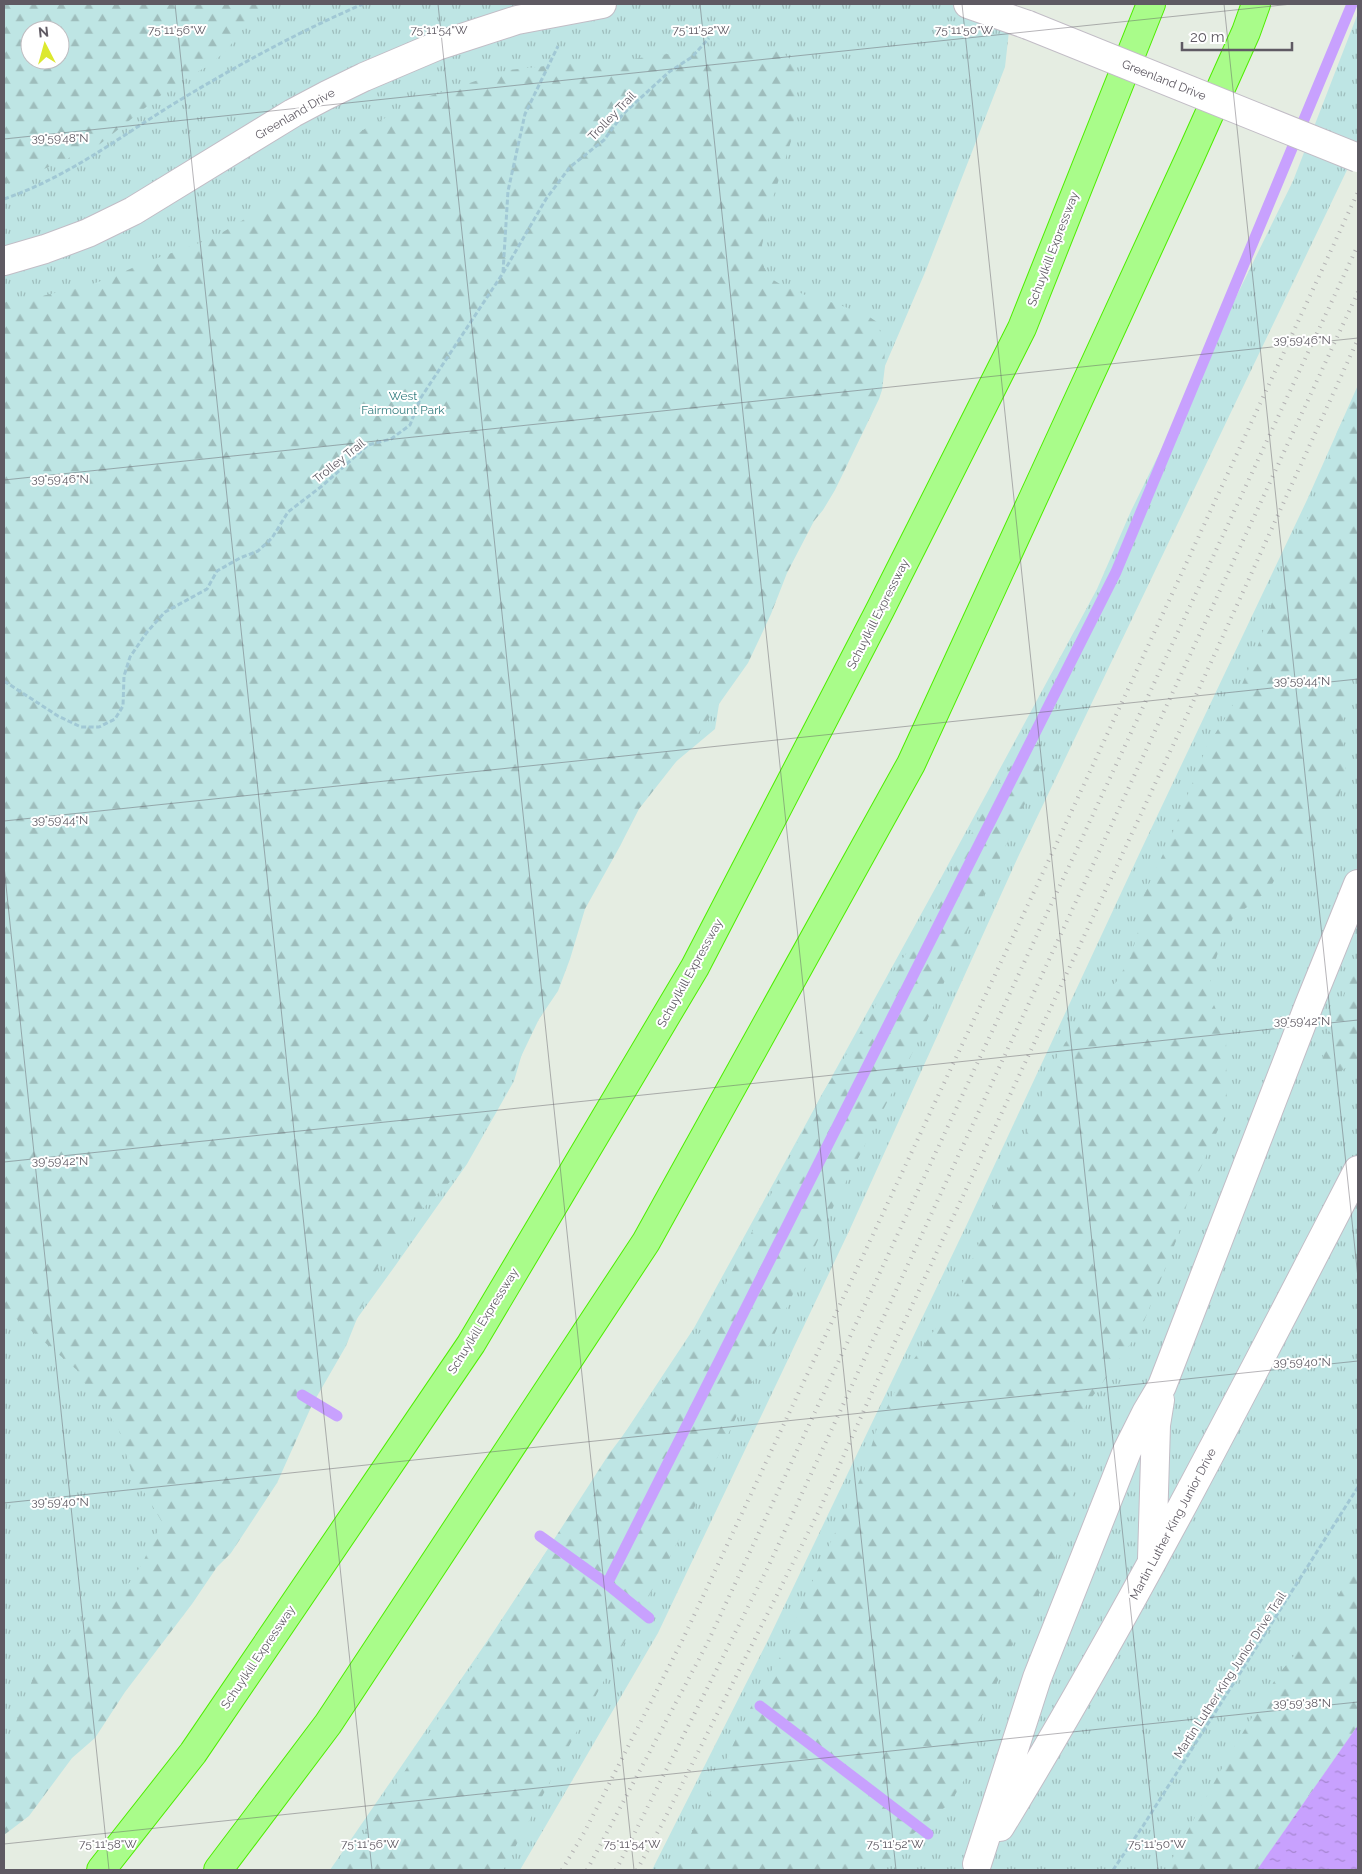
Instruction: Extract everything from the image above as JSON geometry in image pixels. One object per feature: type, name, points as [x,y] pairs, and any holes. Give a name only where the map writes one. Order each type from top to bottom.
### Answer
[{"type":"highway","name":"Schuylkill Expressway","points":[[101,1870],[193,1753],[470,1344],[695,967],[880,610],[1022,328],[1151,4]]},
{"type":"highway","points":[[218,1870],[328,1724],[651,1233],[911,764],[1198,139],[1246,32],[1256,4]]},
{"type":"main road","name":"Greenland Drive","points":[[4,261],[45,249],[88,233],[133,211],[327,94],[436,46],[517,20],[602,4]]},
{"type":"main road","name":"Greenland Drive","points":[[968,4],[1028,25],[1358,158]]},
{"type":"main road","points":[[975,1867],[1037,1678],[1127,1452],[1162,1386],[1305,1014],[1358,884]]},
{"type":"main road","name":"Martin Luther King Junior Drive","points":[[975,1867],[1060,1730],[1152,1564],[1358,1170]]},
{"type":"main road","points":[[1152,1564],[1156,1425],[1162,1386]]},
{"type":"path","points":[[4,199],[34,188],[87,160],[175,103],[238,66],[321,22],[363,4]]},
{"type":"path","points":[[503,273],[508,191],[525,114],[558,48],[559,12]]},
{"type":"path","name":"Trolley Trail","points":[[4,681],[58,716],[81,727],[99,727],[115,719],[123,706],[124,676],[130,657],[159,618],[165,612],[207,589],[216,571],[258,551],[272,538],[288,512],[322,486],[368,445],[392,439],[410,425],[420,399],[503,273],[546,199],[570,167],[604,140],[624,114],[669,72],[692,57],[709,38]]},
{"type":"path","name":"Martin Luther King Junior Drive Trail","points":[[1113,1870],[1358,1487]]},
{"type":"green space","name":"West Fairmount Park","points":[[4,4],[1012,4],[1005,67],[926,270],[867,408],[730,636],[715,729],[648,785],[556,937],[514,1081],[467,1164],[233,1490],[4,1777]]},
{"type":"green space","points":[[4,4],[262,4],[226,51],[208,66],[175,84],[100,144],[15,182],[4,184]]},
{"type":"green space","points":[[1358,13],[1358,147],[1018,857],[850,1229],[658,1633],[520,1870],[330,1870],[492,1634],[694,1328],[1097,589],[1131,511],[1293,181]]},
{"type":"green space","name":"West Fairmount Park","points":[[761,47],[783,53],[791,60],[797,70],[798,80],[792,138],[772,201],[762,245],[764,267],[770,278],[780,284],[812,298],[835,303],[868,316],[877,322],[884,344],[885,366],[879,399],[835,490],[814,521],[787,573],[771,614],[748,663],[697,735],[639,809],[585,909],[558,991],[539,1019],[492,1117],[460,1172],[412,1219],[379,1264],[346,1346],[312,1405],[277,1483],[231,1553],[217,1567],[192,1604],[125,1692],[95,1738],[72,1758],[29,1816],[4,1835],[4,1745],[10,1737],[41,1658],[77,1626],[113,1599],[130,1582],[142,1564],[162,1522],[131,1470],[118,1427],[82,1380],[77,1370],[21,1322],[4,1310],[4,302],[42,296],[89,285],[213,238],[270,204],[329,153],[369,126],[430,96],[509,70],[591,61],[618,61],[704,49],[715,51]]},
{"type":"green space","points":[[1358,385],[1358,1725],[1257,1870],[652,1870],[769,1638],[968,1222],[1307,500]]},
{"type":"green space","points":[[1358,389],[1358,659],[1348,681],[1342,727],[1346,774],[1332,817],[1289,853],[1269,890],[1233,918],[1221,943],[1210,978],[1214,1005],[1226,1032],[1227,1110],[1191,1189],[1178,1236],[1141,1329],[1075,1421],[1068,1444],[1073,1495],[1071,1520],[1043,1587],[1018,1632],[978,1724],[975,1749],[969,1772],[950,1803],[913,1834],[897,1854],[879,1870],[674,1870],[758,1692],[780,1657],[806,1595],[864,1471],[876,1431],[893,1395],[914,1359],[948,1311],[961,1287],[1014,1157],[1034,1119],[1051,1068],[1065,1043],[1117,981],[1131,956],[1139,928],[1142,899],[1171,837],[1207,746],[1230,711],[1247,673],[1262,635],[1278,583],[1299,533],[1313,509],[1337,432]]},
{"type":"green space","points":[[1040,744],[1045,750],[1036,779],[910,1058],[836,1201],[683,1532],[503,1870],[341,1870],[609,1454],[702,1330],[822,1094],[861,1031],[896,968],[930,920],[991,793],[1025,747]]},
{"type":"green space","points":[[1358,963],[1358,1058],[1335,1076],[1322,1065],[1324,1042]]},
{"type":"green space","points":[[1358,1562],[1358,1725],[1257,1870],[1166,1870],[1231,1752],[1278,1675],[1325,1618]]},
{"type":"water","points":[[1358,1725],[1358,1870],[1257,1870],[1268,1854]]},
{"type":"waterway","points":[[649,1618],[607,1584],[1116,572],[1352,4]]},
{"type":"waterway","points":[[302,1395],[337,1416]]},
{"type":"waterway","points":[[540,1536],[607,1584]]},
{"type":"waterway","points":[[760,1706],[928,1834]]},
{"type":"railway","points":[[562,1870],[585,1831],[682,1641],[1055,847],[1358,192]]},
{"type":"railway","points":[[587,1870],[707,1644],[1358,245]]},
{"type":"railway","points":[[616,1870],[768,1567],[1358,292]]},
{"type":"railway","points":[[637,1870],[661,1826],[818,1513],[887,1359],[1182,726],[1358,339]]}]
